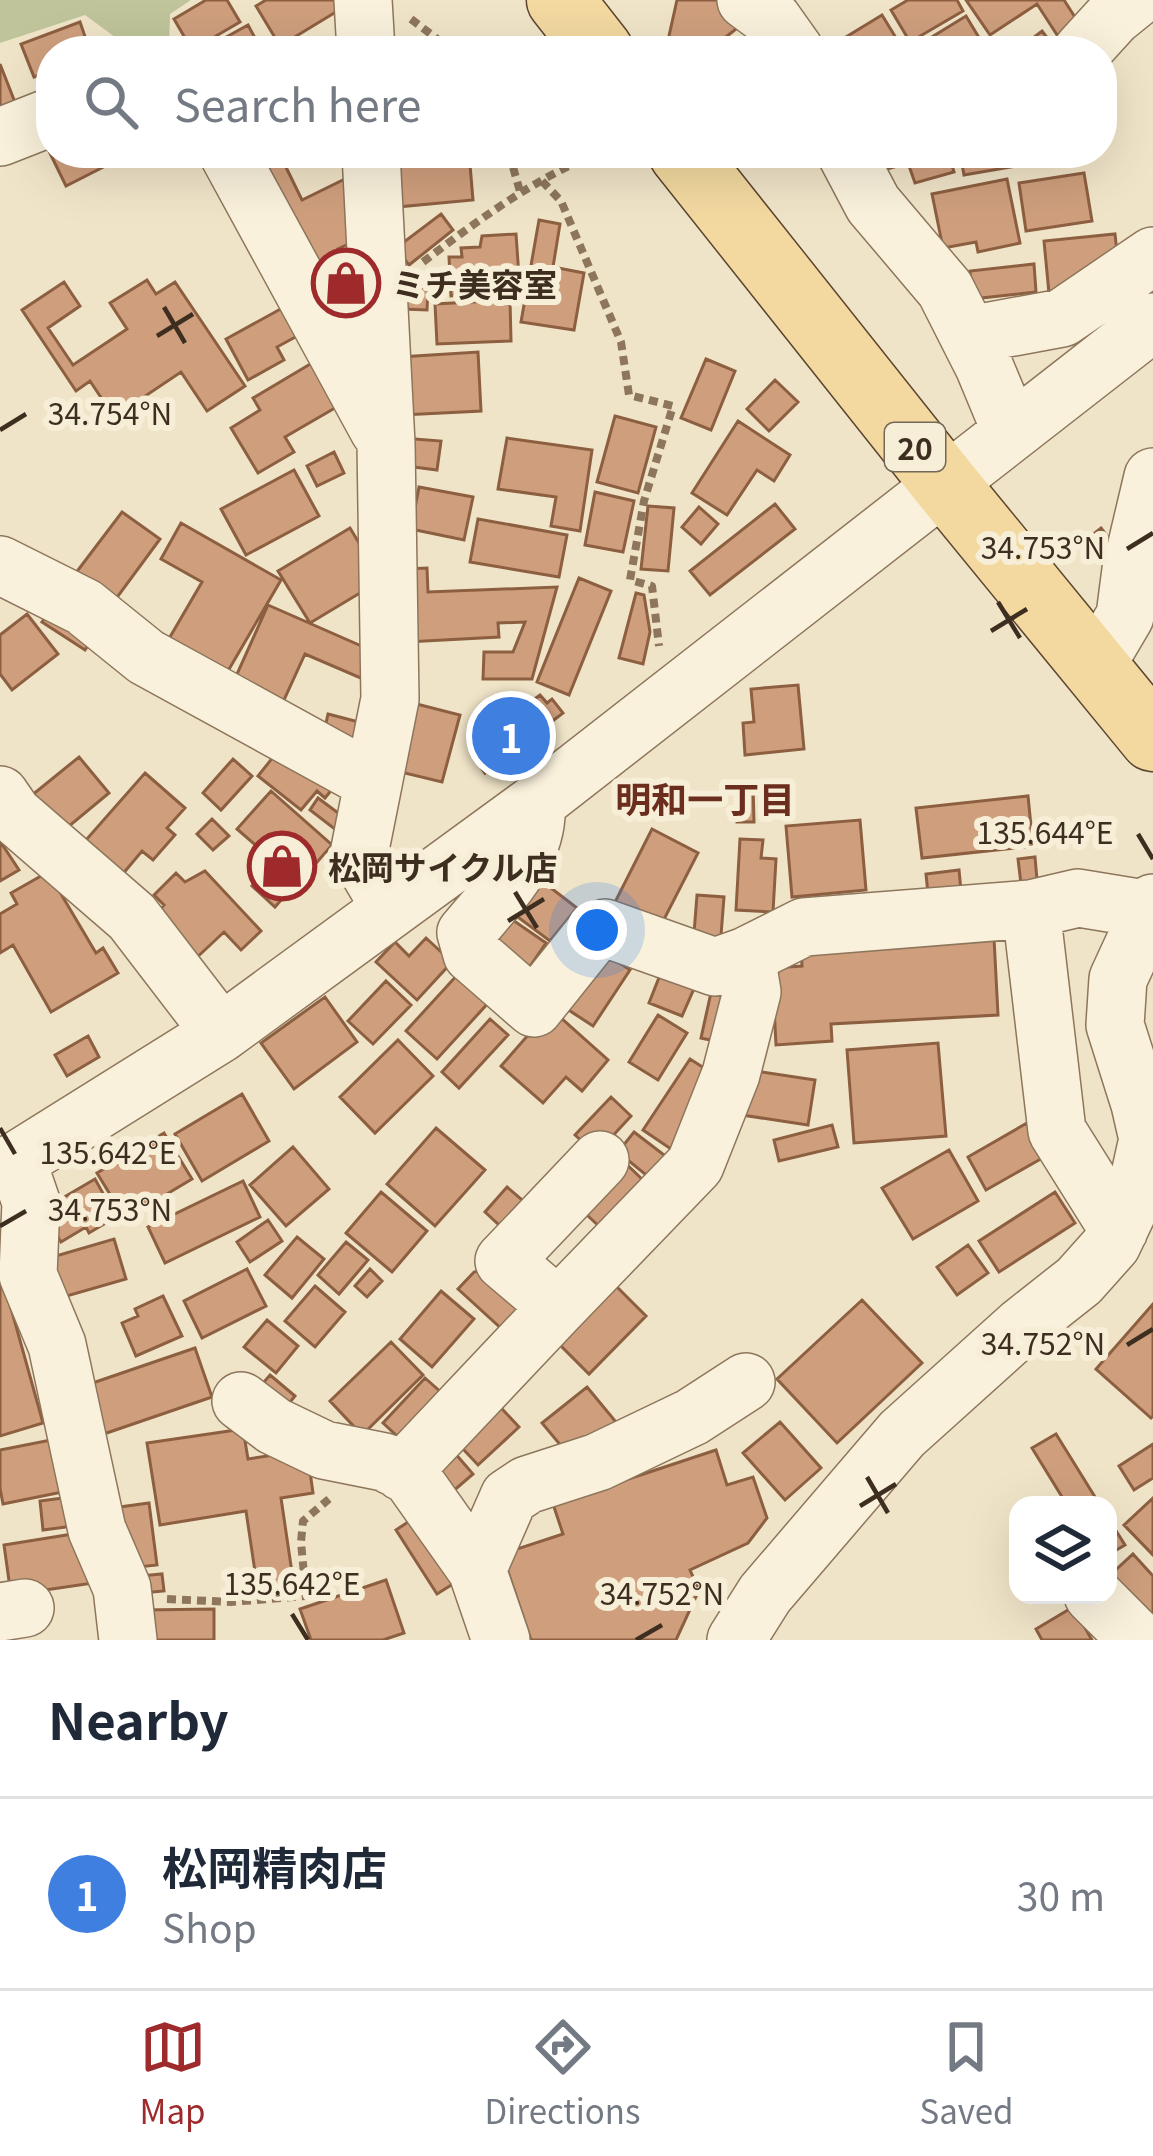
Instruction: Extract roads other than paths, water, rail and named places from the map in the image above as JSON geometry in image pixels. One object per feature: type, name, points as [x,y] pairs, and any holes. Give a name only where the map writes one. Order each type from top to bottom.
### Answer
[{"type":"main road","points":[[560,0],[588,36]]},
{"type":"main road","name":"20","points":[[694,168],[1153,738]]},
{"type":"street","points":[[363,0],[365,36]]},
{"type":"street","points":[[746,0],[773,20],[784,36]]},
{"type":"street","points":[[1096,36],[1133,0]]},
{"type":"street","points":[[0,137],[36,123]]},
{"type":"street","points":[[236,168],[386,445]]},
{"type":"street","points":[[372,168],[386,445],[390,699],[359,854],[390,907]]},
{"type":"street","points":[[854,168],[873,204],[945,289],[1011,431]]},
{"type":"street","points":[[969,335],[1062,318],[1153,256]]},
{"type":"street","points":[[126,1620],[122,1588],[97,1530],[57,1346],[28,1275],[31,1202],[9,1166],[221,1033],[536,803],[1153,322]]},
{"type":"street","points":[[1095,668],[1125,616],[1153,476]]},
{"type":"street","points":[[0,565],[84,607],[146,657],[372,781]]},
{"type":"street","points":[[536,803],[537,822],[521,866],[466,933],[472,954],[534,1008],[594,933],[605,928],[715,967],[804,927],[1031,909],[1078,898],[1152,906],[1136,983],[1114,1025],[1148,1139],[1136,1193],[1112,1244],[1079,1281],[902,1434],[765,1594],[754,1633]]},
{"type":"street","points":[[4,810],[132,916],[221,1033]]},
{"type":"street","points":[[1031,909],[1058,1131],[1119,1230]]},
{"type":"street","points":[[402,1472],[695,1165],[731,1074],[752,992],[746,956]]},
{"type":"street","points":[[558,1306],[504,1261],[600,1160]]},
{"type":"street","points":[[477,1570],[509,1497],[527,1485],[598,1462],[692,1417],[746,1382]]},
{"type":"street","points":[[241,1401],[274,1426],[324,1450],[384,1462],[409,1474],[477,1570],[501,1640]]},
{"type":"street","points":[[1102,1604],[1138,1640]]},
{"type":"place","name":"ミチ美容室","points":[[346,283]]},
{"type":"place","name":"松岡精肉店","points":[[511,736]]},
{"type":"place","name":"松岡サイクル店","points":[[282,866]]},
{"type":"district","name":"明和一丁目","points":[[705,797]]}]
